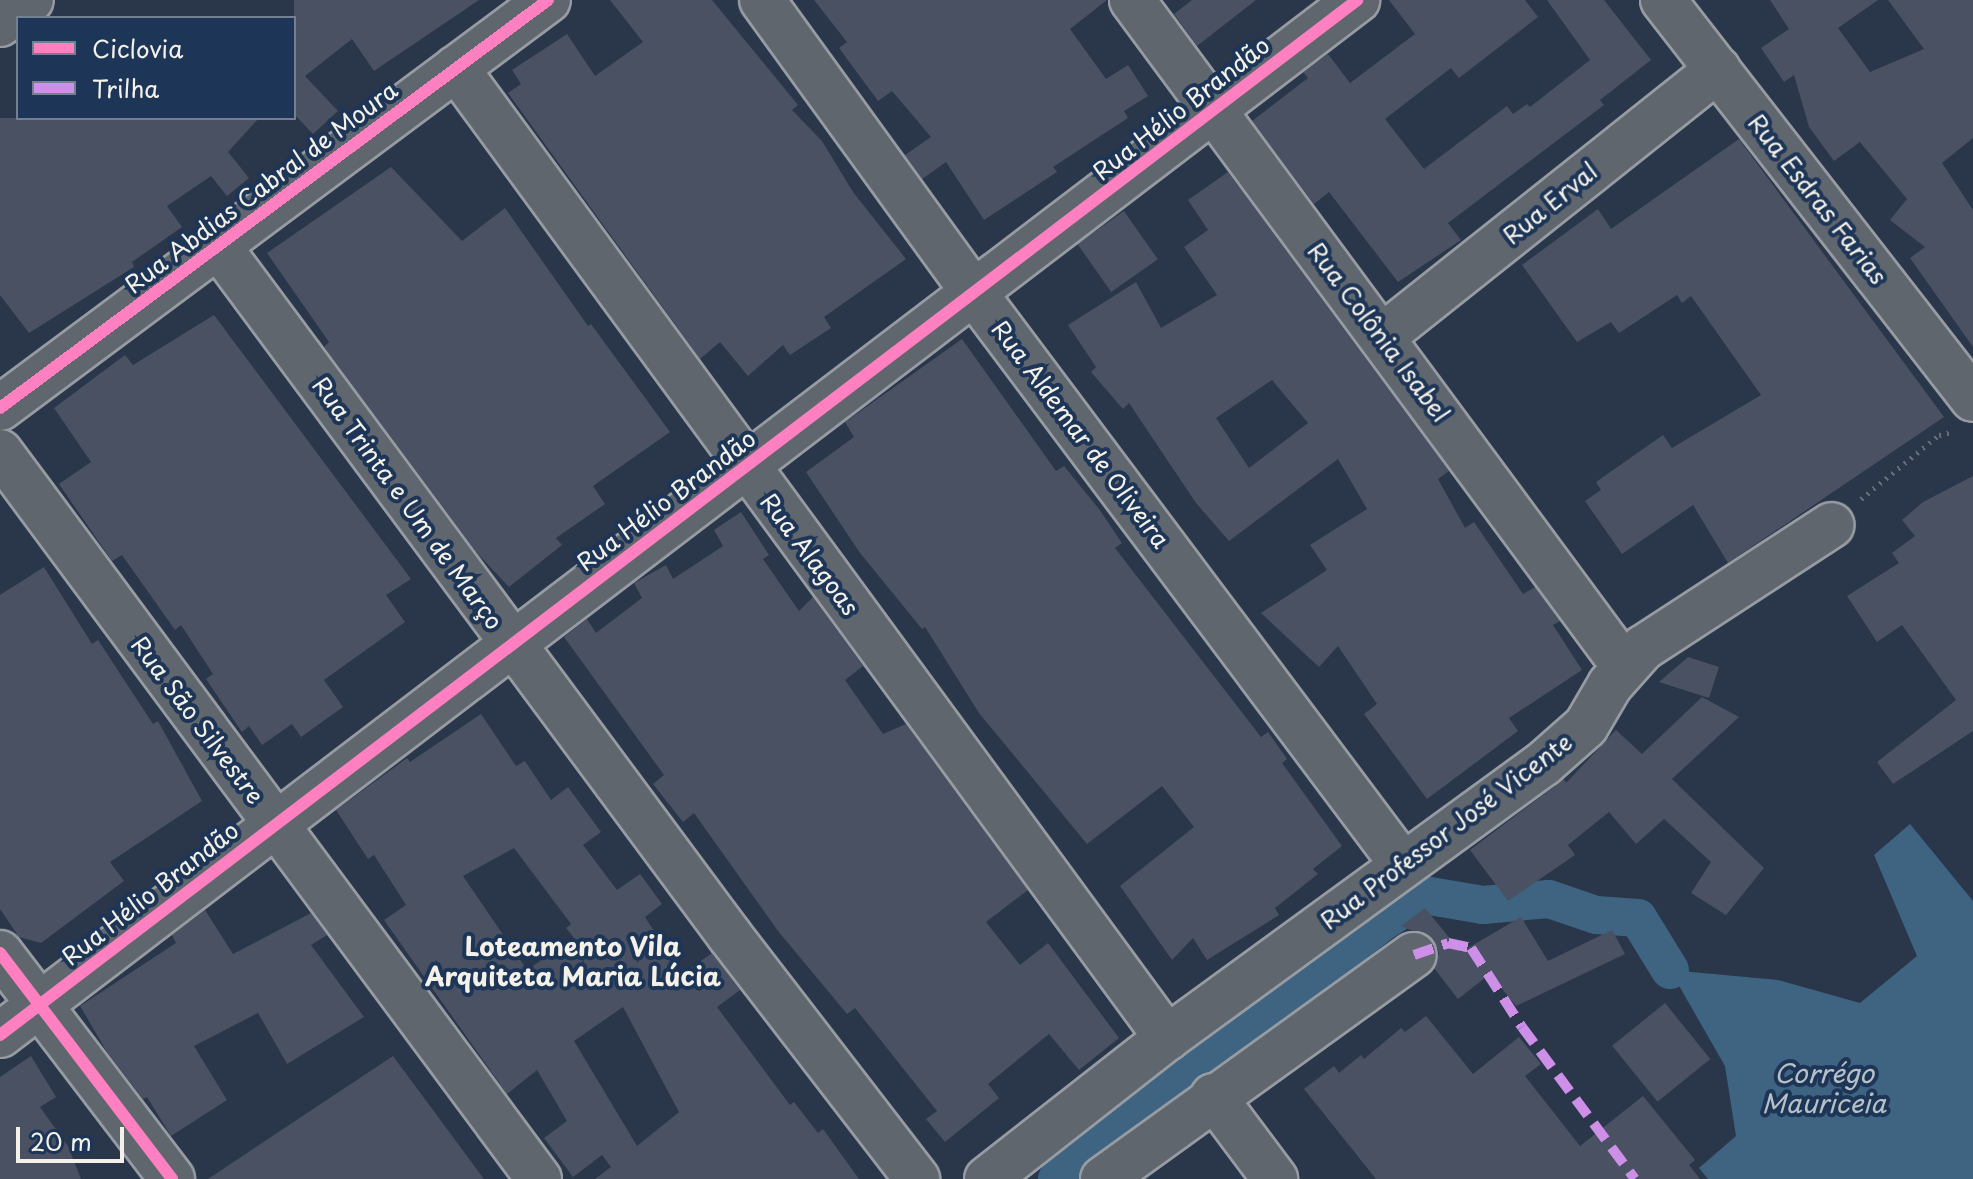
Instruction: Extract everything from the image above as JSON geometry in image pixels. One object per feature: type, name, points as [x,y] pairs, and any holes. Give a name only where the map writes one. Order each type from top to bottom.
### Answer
[{"type":"street","points":[[0,24],[31,0]]},
{"type":"street","name":"Rua Abdias Cabral de Moura","points":[[0,408],[548,0]]},
{"type":"street","name":"Rua Aldemar de Oliveira","points":[[762,0],[975,294],[1403,865]]},
{"type":"street","name":"Rua Colônia Isabel","points":[[1132,0],[1624,666]]},
{"type":"street","name":"Rua Hélio Brandão","points":[[0,1035],[1357,0]]},
{"type":"street","name":"Rua Esdras Farias","points":[[1663,0],[1718,70],[1967,415]]},
{"type":"street","name":"Rua Alagoas","points":[[456,68],[745,468],[1167,1038]]},
{"type":"street","name":"Rua Erval","points":[[1383,336],[1718,70]]},
{"type":"street","name":"Rua Trinta e Um de Março","points":[[219,247],[511,644],[917,1179]]},
{"type":"street","name":"Rua São Silvestre","points":[[0,452],[539,1179]]},
{"type":"street","name":"Rua Professor José Vicente","points":[[987,1179],[1167,1038],[1510,789],[1586,726],[1624,666],[1678,623],[1832,525]]},
{"type":"street","points":[[0,953],[172,1179]]},
{"type":"street","points":[[1103,1179],[1213,1096],[1414,955]]},
{"type":"street","points":[[1213,1096],[1275,1179]]},
{"type":"path","points":[[1832,525],[1967,415]]},
{"type":"water","name":"Corrégo Mauriceia","points":[[1910,824],[1973,901],[1973,1179],[1708,1179],[1699,1168],[1736,1136],[1725,1066],[1670,970],[1778,980],[1860,1003],[1917,956],[1874,855]]},
{"type":"building","points":[[294,0],[479,0],[374,71],[352,39],[305,76],[338,111],[313,134],[296,116]]},
{"type":"building","points":[[610,0],[712,0],[798,105],[792,110],[822,141],[853,192],[906,259],[824,317],[831,328],[790,355],[783,345],[748,376],[720,342],[700,359],[508,93],[521,84],[512,70],[567,34],[595,76],[643,42]]},
{"type":"building","points":[[814,0],[1107,0],[1070,29],[1106,79],[1128,65],[1148,96],[1124,111],[1128,118],[1053,167],[1057,172],[984,220],[946,162],[922,179],[905,155],[931,137],[892,91],[878,101],[839,48],[847,42]]},
{"type":"building","points":[[1192,0],[1256,0],[1197,46],[1174,14]]},
{"type":"building","points":[[1389,0],[1525,0],[1538,17],[1459,78],[1451,68],[1385,119],[1424,169],[1507,106],[1513,114],[1527,104],[1530,107],[1590,60],[1547,0],[1604,0],[1651,60],[1600,100],[1604,105],[1448,223],[1461,240],[1398,282],[1329,192],[1314,204],[1252,121],[1308,78],[1303,72],[1328,54],[1350,83],[1415,34]]},
{"type":"building","points":[[1770,0],[1878,0],[1838,28],[1870,72],[1924,49],[1888,0],[1973,0],[1973,138],[1942,163],[1973,210],[1973,347],[1910,258],[1925,247],[1890,220],[1907,199],[1860,142],[1834,161],[1809,127],[1794,75],[1784,82],[1761,48],[1789,29]]},
{"type":"building","points":[[0,118],[257,120],[228,152],[249,178],[227,196],[211,176],[167,206],[182,227],[132,262],[134,267],[29,333],[0,295]]},
{"type":"building","points":[[1739,139],[1944,417],[1728,563],[1693,505],[1622,554],[1585,501],[1601,490],[1596,482],[1663,435],[1672,448],[1761,395],[1691,296],[1682,303],[1677,295],[1619,333],[1611,322],[1577,342],[1522,265],[1598,209],[1611,229]]},
{"type":"building","points":[[391,167],[462,241],[505,208],[588,326],[591,324],[670,432],[593,486],[605,504],[556,538],[562,545],[509,587],[477,553],[324,347],[329,342],[267,253]]},
{"type":"building","points":[[1228,172],[1449,471],[1438,479],[1465,528],[1474,522],[1523,594],[1535,587],[1560,621],[1553,625],[1582,670],[1509,718],[1518,731],[1427,799],[1364,714],[1377,704],[1338,646],[1319,667],[1261,613],[1327,570],[1310,545],[1367,509],[1338,459],[1229,541],[1196,503],[1129,403],[1123,409],[1091,372],[1096,367],[1068,325],[1136,282],[1161,328],[1217,295],[1184,247],[1208,230],[1188,200]],"holes":[[[1272,380],[1308,423],[1249,468],[1216,418]]]},
{"type":"building","points":[[1124,211],[1158,259],[1111,292],[1077,244]]},
{"type":"building","points":[[214,315],[411,579],[386,595],[405,622],[324,680],[343,707],[301,737],[292,724],[262,745],[249,726],[242,732],[206,679],[213,674],[181,625],[175,630],[122,555],[112,561],[59,484],[91,462],[54,408],[125,355],[133,365]]},
{"type":"building","points":[[962,339],[1056,471],[1064,466],[1099,509],[1122,543],[1115,548],[1261,737],[1268,732],[1287,759],[1282,763],[1342,846],[1313,869],[1318,874],[1275,908],[1279,915],[1207,960],[1193,938],[1172,960],[1120,886],[1194,827],[1162,786],[1087,844],[979,713],[925,627],[922,629],[860,553],[806,472],[854,437],[845,422]]},
{"type":"building","points":[[1973,476],[1973,731],[1893,784],[1877,762],[1956,700],[1902,625],[1877,642],[1847,596],[1899,563],[1892,553],[1915,536],[1902,520],[1923,502]]},
{"type":"building","points":[[741,512],[769,555],[763,559],[799,611],[813,597],[863,666],[845,680],[883,734],[906,724],[1028,890],[986,922],[1020,965],[1048,943],[1119,1038],[1079,1070],[1049,1034],[988,1084],[999,1098],[945,1142],[926,1119],[937,1111],[855,1008],[847,1014],[778,931],[694,813],[683,822],[653,784],[664,775],[564,637],[587,619],[596,633],[642,598],[634,583],[666,565],[673,579],[723,546],[714,530]]},
{"type":"building","points":[[44,567],[92,644],[98,640],[153,724],[158,721],[202,801],[110,862],[124,881],[41,943],[19,937],[0,909],[0,595]]},
{"type":"building","points":[[1688,657],[1719,667],[1709,698],[1659,682]]},
{"type":"building","points":[[1702,697],[1739,717],[1672,779],[1764,868],[1726,915],[1691,893],[1711,862],[1664,819],[1636,844],[1609,812],[1568,845],[1575,855],[1508,901],[1470,850],[1564,779],[1566,783],[1616,730],[1642,754]]},
{"type":"building","points":[[481,714],[516,766],[525,761],[551,800],[568,787],[601,832],[583,845],[617,890],[640,874],[662,904],[645,917],[682,974],[712,953],[740,990],[717,1007],[790,1105],[794,1102],[818,1133],[823,1129],[859,1179],[595,1179],[611,1167],[602,1155],[573,1177],[544,1138],[567,1121],[537,1070],[507,1094],[384,920],[406,905],[374,855],[368,859],[336,810],[407,758],[410,762]],"holes":[[[514,848],[571,924],[566,928],[574,938],[527,970],[463,876]],[[623,1007],[679,1112],[637,1146],[574,1041]]]},
{"type":"building","points":[[1425,908],[1461,952],[1521,917],[1548,961],[1612,930],[1625,954],[1516,1006],[1490,974],[1458,999],[1434,968],[1439,953],[1434,940],[1401,926]]},
{"type":"building","points":[[205,910],[233,954],[311,913],[327,935],[311,945],[364,1017],[287,1064],[258,1013],[194,1046],[227,1100],[171,1136],[147,1097],[143,1099],[107,1052],[80,1006],[176,943],[172,935]]},
{"type":"building","points":[[1665,1003],[1710,1059],[1657,1102],[1612,1046]]},
{"type":"building","points":[[1426,1016],[1473,1074],[1519,1037],[1541,1064],[1525,1076],[1580,1146],[1643,1096],[1695,1160],[1689,1165],[1700,1179],[1376,1179],[1304,1089],[1334,1066],[1339,1073],[1361,1055],[1364,1059],[1401,1028],[1405,1032]]},
{"type":"building","points":[[31,1056],[56,1097],[40,1107],[68,1146],[81,1179],[0,1179],[0,1077]]},
{"type":"building","points":[[393,1056],[484,1179],[208,1179],[289,1125]]},
{"type":"waterway","points":[[1057,1179],[1384,921],[1424,895],[1483,905],[1549,899],[1596,915],[1638,918],[1670,970]]},
{"type":"marked path","points":[[1414,955],[1448,943],[1471,948],[1522,1027],[1635,1179]]},
{"type":"cycle path","points":[[0,408],[548,0]]},
{"type":"cycle path","points":[[0,1035],[1357,0]]},
{"type":"cycle path","points":[[0,953],[172,1179]]},
{"type":"district","name":"Loteamento Vila Arquiteta Maria Lúcia","points":[[573,961]]}]
